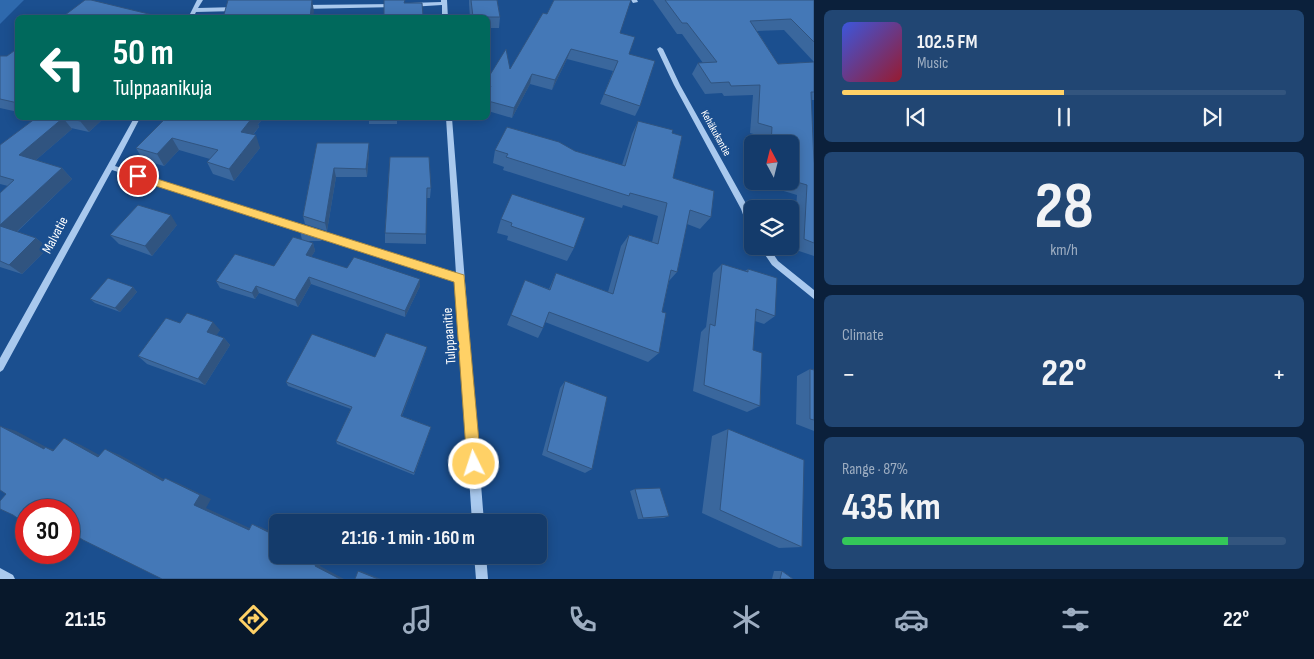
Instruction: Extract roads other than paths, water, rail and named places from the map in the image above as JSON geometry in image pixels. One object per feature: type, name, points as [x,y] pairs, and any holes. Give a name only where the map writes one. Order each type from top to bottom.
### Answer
[{"type":"street","points":[[192,15],[200,0]]},
{"type":"street","points":[[296,7],[444,2],[445,15]]},
{"type":"street","points":[[195,10],[240,8]]},
{"type":"street","name":"Kehäkukantie","points":[[660,49],[744,207]]},
{"type":"street","name":"Malvatie","points":[[0,367],[136,120]]},
{"type":"street","name":"Tulppaanitie","points":[[448,120],[477,514]]},
{"type":"street","points":[[111,167],[460,279]]},
{"type":"street","points":[[769,255],[775,263],[814,295]]},
{"type":"street","points":[[481,564],[482,579]]},
{"type":"street","points":[[0,574],[9,579]]}]
